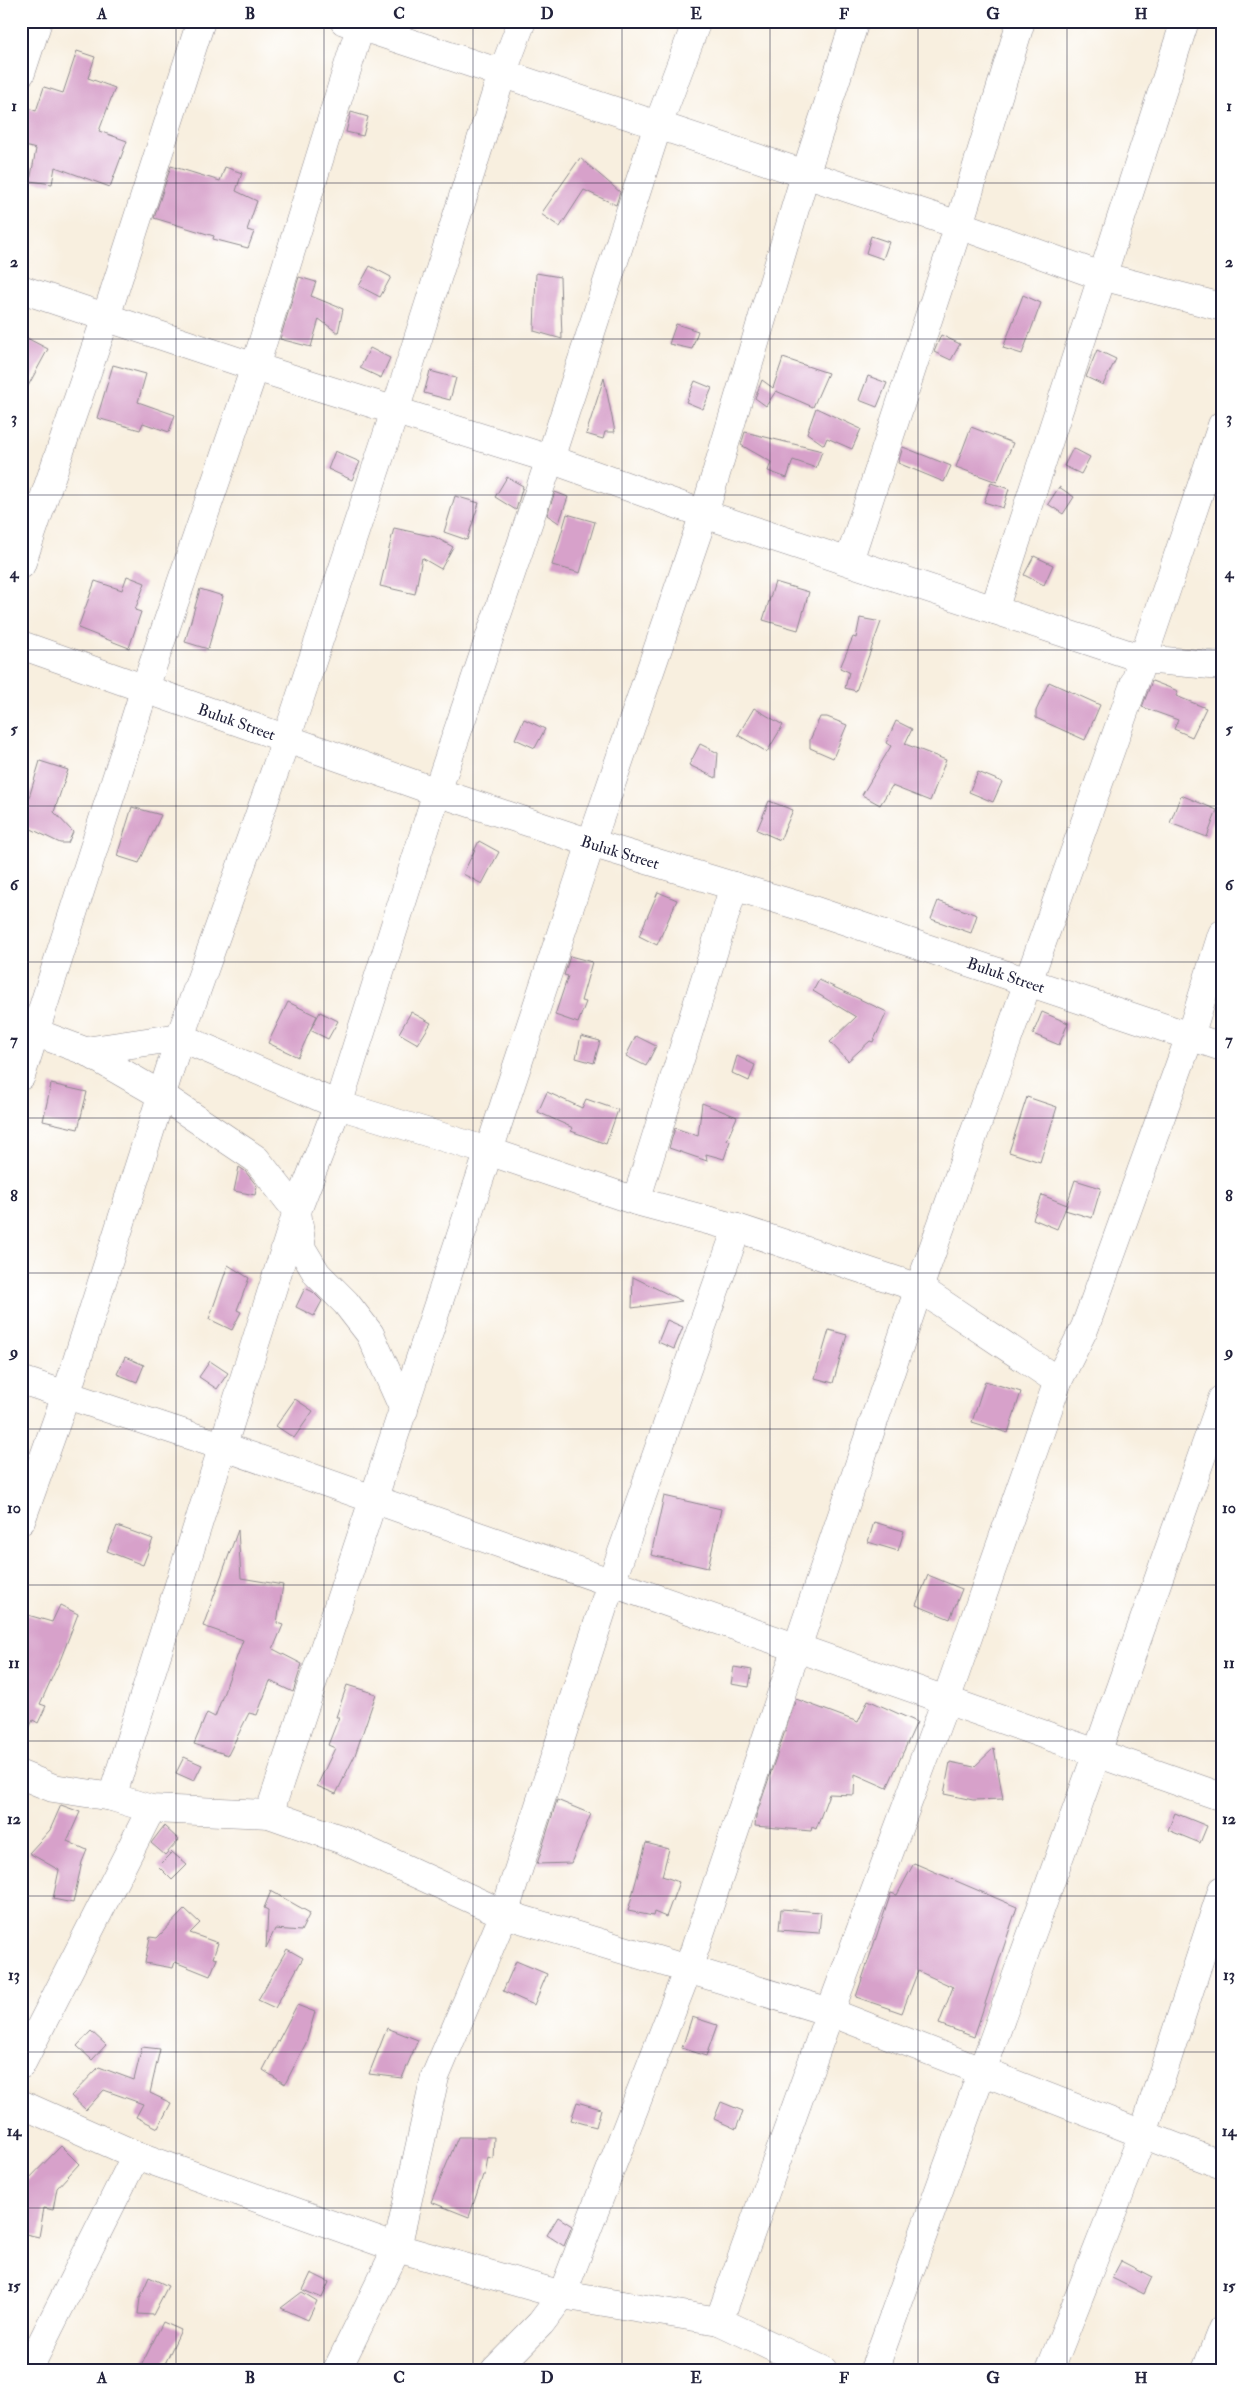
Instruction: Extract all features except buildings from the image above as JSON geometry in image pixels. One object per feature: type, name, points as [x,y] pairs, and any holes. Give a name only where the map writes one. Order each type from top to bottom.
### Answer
[{"type":"street","points":[[21,73],[38,21]]},
{"type":"street","points":[[21,565],[106,317],[201,21]]},
{"type":"street","points":[[21,1521],[66,1394],[180,1037],[287,737],[395,411],[502,74],[522,21]]},
{"type":"street","points":[[112,1797],[297,1211],[338,1105],[437,792],[550,459],[658,125],[697,21]]},
{"type":"street","points":[[269,1814],[375,1499],[590,843],[704,514],[805,175],[855,21]]},
{"type":"street","points":[[849,562],[959,226],[1021,21]]},
{"type":"street","points":[[994,610],[1185,21]]},
{"type":"street","points":[[21,1076],[28,1030],[255,367],[355,23],[1102,276],[1222,307]]},
{"type":"street","points":[[21,290],[255,367],[550,459],[704,514],[1143,659],[1222,666]]},
{"type":"street","points":[[495,2370],[541,2323],[562,2295],[688,1969],[919,1288],[1143,659],[1222,425]]},
{"type":"street","name":"Buluk Street","points":[[21,645],[287,737],[437,792],[590,843],[734,886],[1222,1047]]},
{"type":"street","points":[[636,1201],[734,886]]},
{"type":"street","points":[[719,2320],[830,2012],[946,1700],[1058,1381],[1085,1327],[1190,1036],[1222,934]]},
{"type":"street","points":[[28,1030],[85,1051],[161,1095],[256,1159],[297,1211],[302,1249],[317,1274],[346,1304],[370,1334],[404,1410]]},
{"type":"street","points":[[85,1051],[180,1037],[338,1105],[488,1151],[636,1201],[737,1228],[919,1288],[1058,1381]]},
{"type":"street","points":[[337,2370],[397,2248],[435,2077],[504,1914],[611,1583],[737,1228]]},
{"type":"street","points":[[21,1380],[375,1499],[1222,1797]]},
{"type":"street","points":[[874,2370],[983,2072],[1222,1399]]},
{"type":"street","points":[[21,1775],[52,1788],[112,1797],[151,1809],[269,1814],[343,1840],[504,1914],[830,2012],[1222,2165]]},
{"type":"street","points":[[21,2065],[151,1809]]},
{"type":"street","points":[[1050,2370],[1143,2134],[1222,1890]]},
{"type":"street","points":[[21,2104],[136,2155],[397,2248],[562,2295],[719,2320],[823,2370]]},
{"type":"street","points":[[28,2370],[136,2155]]},
{"type":"street","points":[[1206,2370],[1222,2329]]}]
